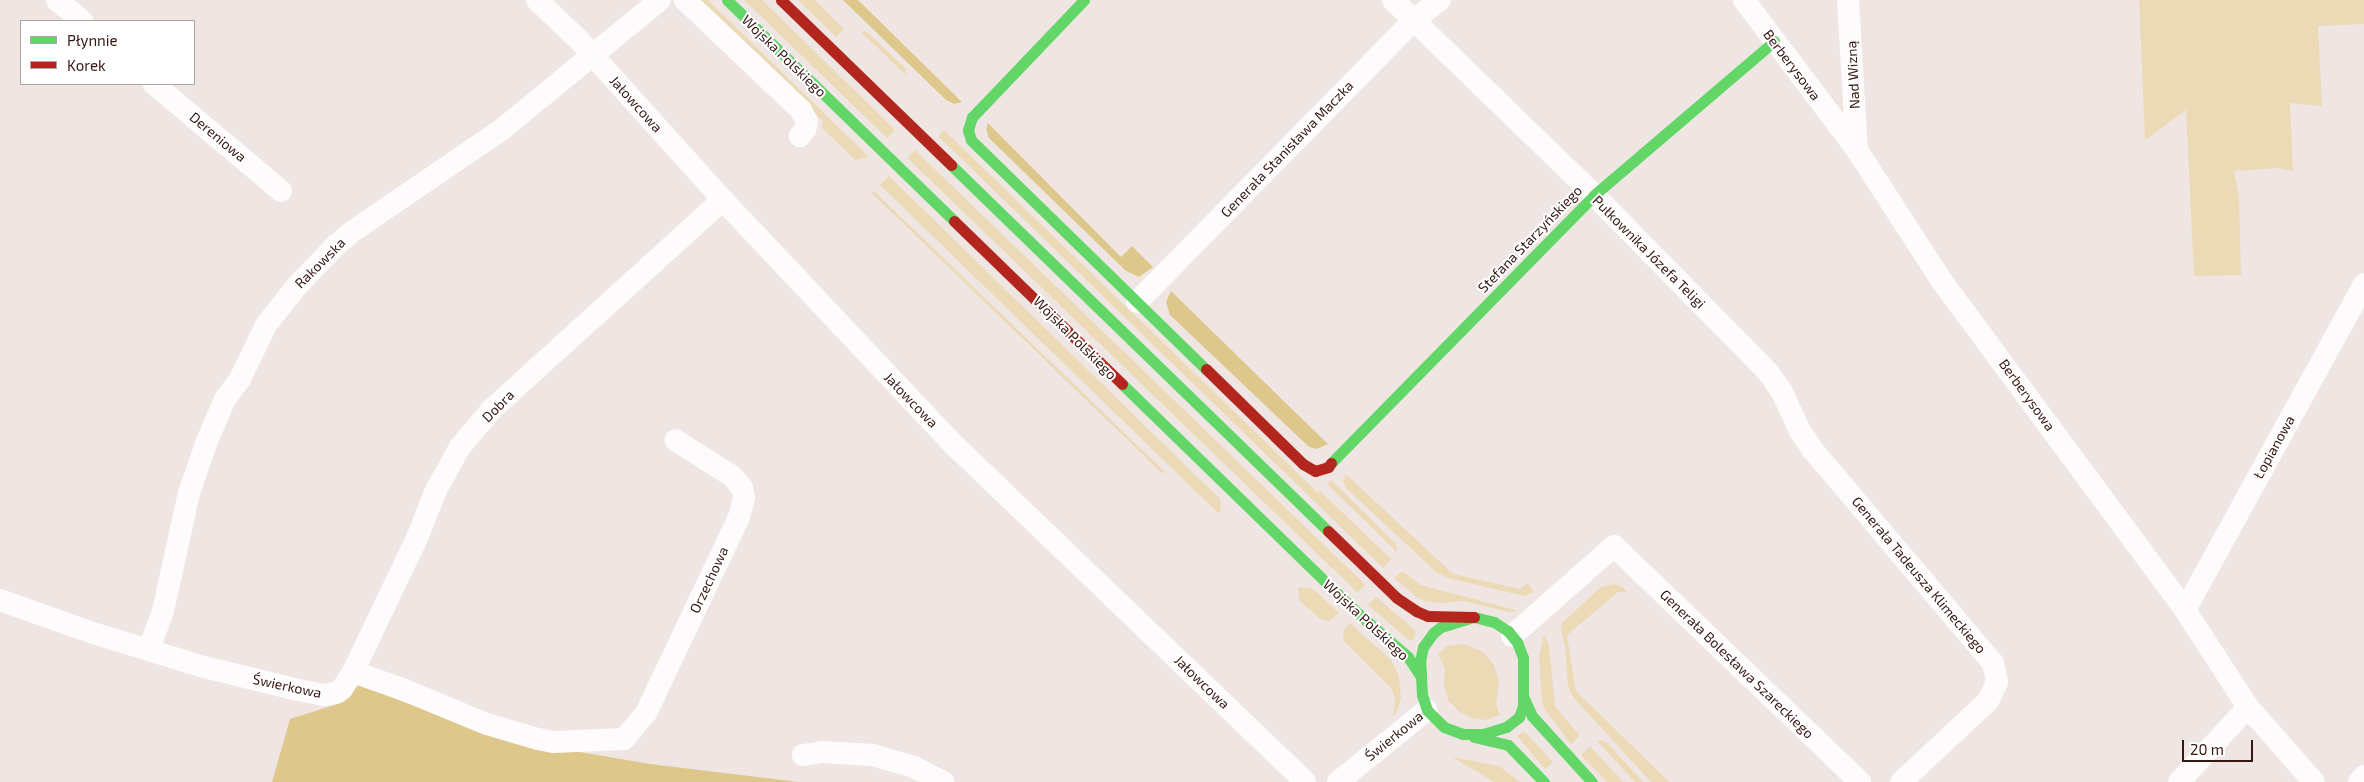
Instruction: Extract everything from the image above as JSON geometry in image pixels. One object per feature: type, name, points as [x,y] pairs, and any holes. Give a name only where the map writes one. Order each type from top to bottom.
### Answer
[{"type":"main road","name":"Wojska Polskiego","points":[[727,0],[1340,597],[1408,657],[1421,677]]},
{"type":"main road","points":[[781,0],[1398,598],[1416,611],[1428,616],[1474,617],[1494,622],[1518,642],[1523,658],[1522,712],[1506,727],[1489,733],[1463,734]]},
{"type":"main road","points":[[1084,0],[972,117],[968,127],[971,140],[977,148],[1137,302]]},
{"type":"main road","name":"Stefana Starzyńskiego","points":[[1137,302],[1303,464],[1311,470],[1319,471],[1328,466],[1594,195],[1774,40]]},
{"type":"main road","points":[[1474,617],[1441,627],[1427,639],[1421,652],[1422,695],[1427,710],[1444,727],[1463,734],[1508,745],[1544,782]]},
{"type":"main road","points":[[1523,696],[1532,716],[1592,782]]},
{"type":"street","points":[[58,0],[81,20]]},
{"type":"street","name":"Jałowcowa","points":[[537,0],[592,55],[723,200],[952,443],[1305,782]]},
{"type":"street","name":"Rakowska","points":[[149,649],[163,611],[197,466],[225,399],[240,379],[266,325],[315,265],[353,231],[501,130],[660,0]]},
{"type":"street","name":"Wojska Polskiego","points":[[685,0],[801,110],[808,122],[806,130],[800,136]]},
{"type":"street","name":"Pułkownika Józefa Teligi","points":[[1393,0],[1594,195],[1768,372],[1788,407]]},
{"type":"street","name":"Generała Stanisława Maczka","points":[[1137,302],[1414,20],[1440,0]]},
{"type":"street","name":"Berberysowa","points":[[1744,0],[1857,150],[1941,280],[2185,610],[2248,707],[2314,782]]},
{"type":"street","name":"Nad Wizną","points":[[1848,0],[1857,150]]},
{"type":"street","name":"Dereniowa","points":[[155,85],[281,191]]},
{"type":"street","name":"Dobra","points":[[353,672],[417,538],[436,490],[460,448],[491,410],[723,200]]},
{"type":"street","name":"Łopianowa","points":[[2185,610],[2364,284]]},
{"type":"street","name":"Generała Tadeusza Klimeckiego","points":[[1788,407],[1812,449],[1993,663],[1997,682],[1988,701],[1901,782]]},
{"type":"street","name":"Orzechowa","points":[[353,672],[402,689],[487,724],[538,739],[553,742],[624,739],[646,713],[739,517],[744,498],[742,488],[732,476],[675,440]]},
{"type":"street","name":"Generała Bolesława Szareckiego","points":[[1512,636],[1614,546],[1860,782]]},
{"type":"street","name":"Świerkowa","points":[[0,600],[93,633],[204,667],[324,695],[342,689],[353,672]]},
{"type":"street","points":[[2179,782],[2248,707]]},
{"type":"street","name":"Świerkowa","points":[[1338,782],[1427,710]]},
{"type":"street","points":[[803,755],[822,752],[873,755],[914,767],[943,782]]},
{"type":"street","points":[[2359,782],[2364,776]]},
{"type":"shaded area","points":[[700,0],[708,0],[869,157],[855,160],[822,128],[823,121]]},
{"type":"shaded area","points":[[744,0],[762,0],[895,130],[887,138]]},
{"type":"shaded area","points":[[798,0],[815,0],[844,29],[836,37]]},
{"type":"shaded area","points":[[843,0],[858,0],[962,102],[954,104],[946,100]]},
{"type":"shaded area","points":[[2139,0],[2364,0],[2364,24],[2318,26],[2322,106],[2290,103],[2293,171],[2278,168],[2234,171],[2239,197],[2241,275],[2194,276],[2186,110],[2145,140]]},
{"type":"shaded area","points":[[866,31],[905,68],[907,76],[861,32]]},
{"type":"shaded area","points":[[988,123],[1121,257],[1132,246],[1153,267],[1139,277],[1126,271],[989,138],[986,129]]},
{"type":"shaded area","points":[[944,130],[1318,493],[1320,491],[1391,559],[1383,568],[938,136]]},
{"type":"shaded area","points":[[915,150],[1365,585],[1358,593],[907,158]]},
{"type":"shaded area","points":[[889,176],[1220,499],[1221,512],[1217,512],[880,185]]},
{"type":"shaded area","points":[[874,191],[1165,472],[1163,474],[872,193]]},
{"type":"shaded area","points":[[1171,291],[1328,444],[1317,449],[1309,447],[1170,315],[1166,302]]},
{"type":"shaded area","points":[[1346,474],[1453,574],[1520,589],[1528,583],[1534,592],[1524,596],[1448,578],[1436,572],[1345,487],[1343,481]]},
{"type":"shaded area","points":[[1331,480],[1395,543],[1398,553],[1327,484]]},
{"type":"shaded area","points":[[1402,571],[1421,585],[1519,611],[1508,612],[1464,601],[1441,603],[1425,601],[1418,598],[1394,578]]},
{"type":"shaded area","points":[[1614,584],[1621,586],[1628,592],[1618,592],[1567,635],[1576,691],[1669,782],[1651,782],[1573,697],[1568,687],[1565,646],[1561,630],[1562,623],[1601,587]]},
{"type":"shaded area","points":[[1298,587],[1313,589],[1339,613],[1329,621],[1320,619],[1299,600]]},
{"type":"shaded area","points":[[1376,597],[1414,629],[1416,634],[1412,640],[1409,640],[1368,605]]},
{"type":"shaded area","points":[[1350,623],[1391,660],[1399,677],[1401,698],[1398,709],[1393,717],[1395,698],[1391,688],[1343,640],[1344,630]]},
{"type":"shaded area","points":[[1544,634],[1549,645],[1555,706],[1580,736],[1571,744],[1545,710],[1542,702],[1539,657]]},
{"type":"shaded area","points":[[1464,644],[1483,652],[1494,665],[1499,681],[1496,705],[1500,715],[1486,720],[1471,718],[1460,712],[1448,700],[1444,685],[1445,668],[1438,654],[1447,646]]},
{"type":"shaded area","points":[[358,685],[504,739],[650,764],[798,782],[272,782],[290,719],[344,702]]},
{"type":"shaded area","points":[[1524,731],[1553,762],[1545,769],[1517,736]]},
{"type":"shaded area","points":[[1601,740],[1607,743],[1643,782],[1635,782],[1597,741]]},
{"type":"shaded area","points":[[1590,746],[1623,782],[1607,782],[1581,755]]},
{"type":"shaded area","points":[[1452,757],[1499,766],[1520,782],[1494,782]]},
{"type":"traffic: fast","points":[[727,0],[954,221]]},
{"type":"traffic: fast","points":[[1084,0],[972,117],[968,130],[971,140],[1206,369]]},
{"type":"traffic: fast","points":[[1331,463],[1594,195],[1774,41]]},
{"type":"traffic: fast","points":[[951,165],[1328,531]]},
{"type":"traffic: fast","points":[[1122,384],[1353,609],[1408,657],[1421,677]]},
{"type":"traffic: fast","points":[[1474,617],[1494,622],[1508,631],[1517,642],[1523,658],[1523,706],[1519,717],[1506,727],[1483,734],[1463,734],[1444,727],[1427,710],[1422,695],[1420,661],[1423,647],[1433,633],[1441,627],[1474,617]]},
{"type":"traffic: fast","points":[[1523,696],[1532,716],[1592,782]]},
{"type":"traffic: fast","points":[[1474,737],[1508,745],[1544,782]]},
{"type":"traffic: jam","points":[[781,0],[951,165]]},
{"type":"traffic: jam","points":[[954,221],[1122,384]]},
{"type":"traffic: jam","points":[[1206,369],[1303,464],[1315,471],[1328,467],[1331,463]]},
{"type":"traffic: jam","points":[[1328,531],[1397,598],[1416,611],[1428,616],[1474,617]]}]
